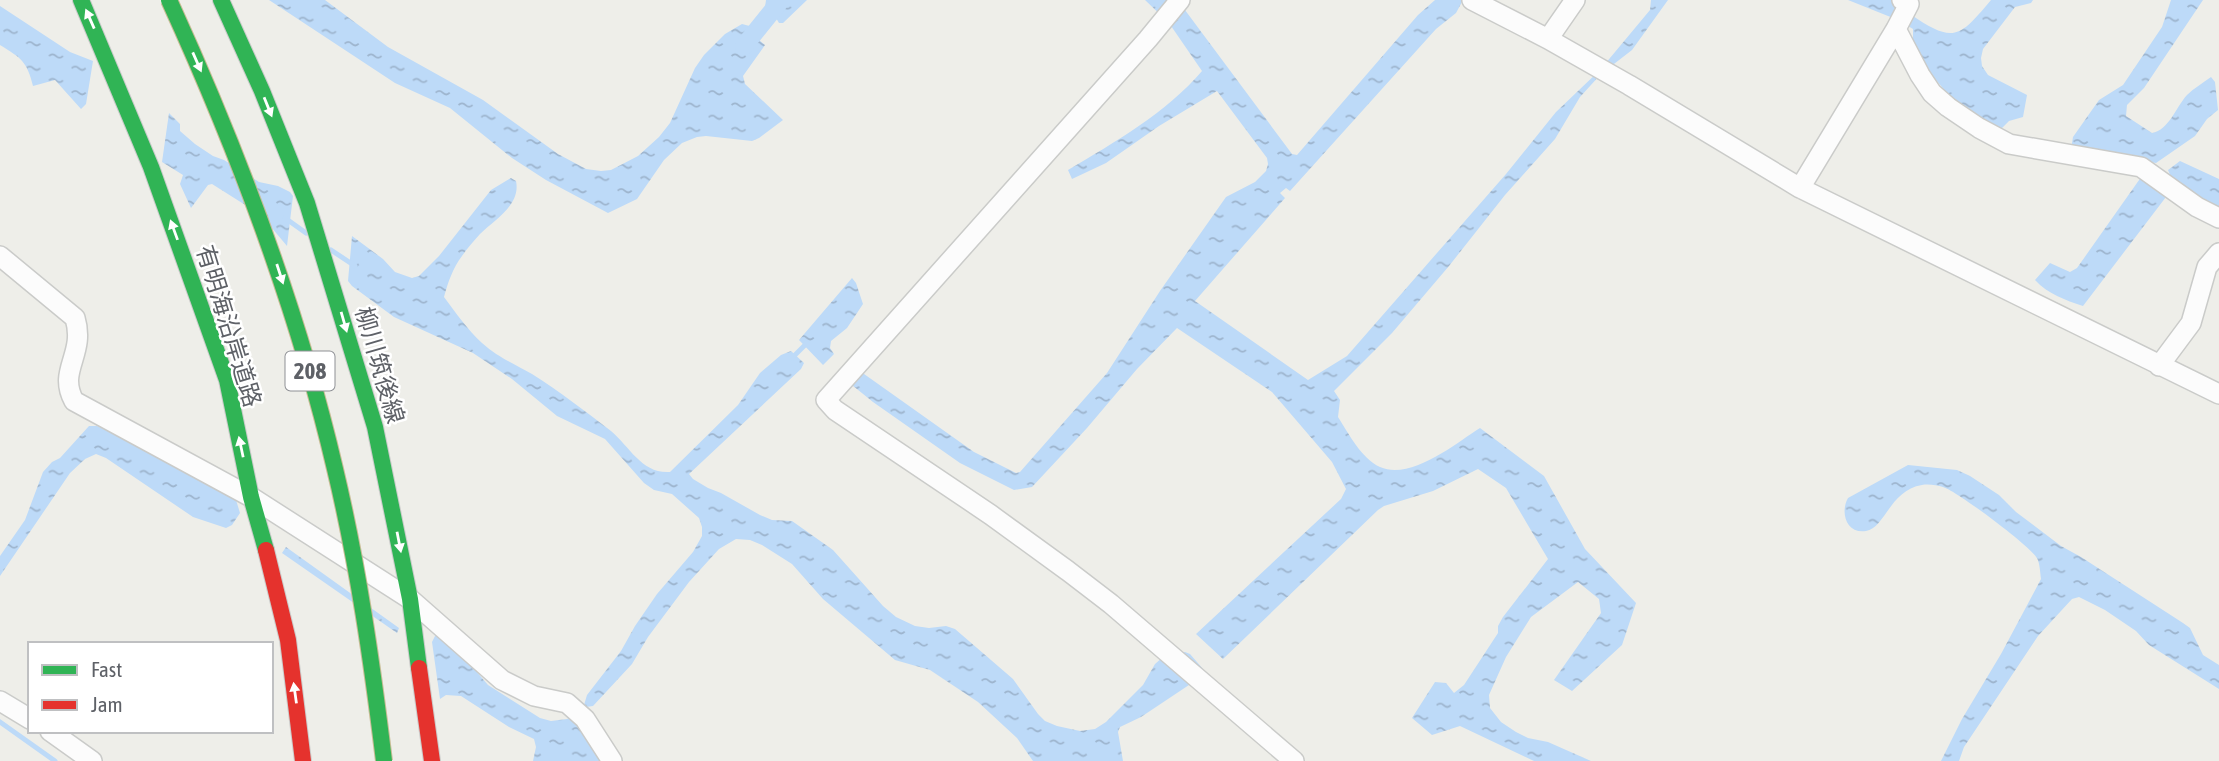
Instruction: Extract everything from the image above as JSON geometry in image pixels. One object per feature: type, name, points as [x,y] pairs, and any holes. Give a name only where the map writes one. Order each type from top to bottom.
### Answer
[{"type":"main road","name":"有明海沿岸道路","points":[[81,0],[146,154],[227,380],[251,497],[288,640],[303,761]]},
{"type":"main road","name":"208","points":[[169,0],[245,175],[305,351],[347,522],[365,620],[384,761]]},
{"type":"main road","name":"柳川筑後線","points":[[221,0],[262,91],[307,203],[375,427],[410,599],[432,761]]},
{"type":"main road","name":"208","points":[[296,354],[339,523],[356,621],[374,761]]},
{"type":"street","points":[[1180,0],[826,400],[835,410],[1034,545],[1100,596],[1281,757]]},
{"type":"street","points":[[1472,0],[1548,38],[1800,188],[2219,394]]},
{"type":"street","points":[[1548,38],[1575,0]]},
{"type":"street","points":[[1800,188],[1896,29],[1906,2]]},
{"type":"street","points":[[1896,29],[1932,93],[1979,128],[2009,144],[2141,167],[2197,207],[2219,218]]},
{"type":"street","points":[[2159,366],[2191,323],[2207,267],[2219,253]]},
{"type":"street","points":[[0,256],[75,318],[79,332],[77,350],[68,375],[68,390],[74,401],[251,497],[410,599],[502,680],[534,696],[567,703],[585,719],[612,761]]},
{"type":"street","points":[[0,701],[28,718]]},
{"type":"street","points":[[53,733],[92,761]]},
{"type":"water","points":[[269,0],[325,0],[388,47],[483,100],[558,154],[586,169],[611,170],[638,156],[659,137],[670,123],[695,68],[704,55],[725,34],[742,24],[761,29],[759,40],[765,45],[743,76],[745,84],[783,120],[752,141],[706,136],[682,143],[664,160],[637,199],[608,213],[546,180],[512,158],[450,108],[395,83]]},
{"type":"water","points":[[766,0],[807,0],[783,23],[779,23],[765,7]]},
{"type":"water","points":[[1145,0],[1176,0],[1182,6],[1292,154],[1297,155],[1418,15],[1435,0],[1463,0],[1456,13],[1436,29],[1290,191],[1286,188],[1280,193],[1285,198],[1195,301],[1308,380],[1347,356],[1506,174],[1556,112],[1600,70],[1650,10],[1651,0],[1668,0],[1632,50],[1601,74],[1580,97],[1555,139],[1505,195],[1392,333],[1334,391],[1340,400],[1338,417],[1361,452],[1380,467],[1392,470],[1419,465],[1480,428],[1544,476],[1585,549],[1636,603],[1622,645],[1572,691],[1554,680],[1601,613],[1599,599],[1578,582],[1531,617],[1506,657],[1489,695],[1490,708],[1501,722],[1516,732],[1528,738],[1548,742],[1591,761],[1534,761],[1460,726],[1432,735],[1412,718],[1435,682],[1446,683],[1454,693],[1464,685],[1498,633],[1503,617],[1548,559],[1506,488],[1478,469],[1433,491],[1378,510],[1223,659],[1196,634],[1341,499],[1346,489],[1332,462],[1272,392],[1177,328],[1032,487],[1014,490],[960,463],[847,381],[857,369],[974,452],[1016,473],[1020,472],[1107,373],[1226,197],[1255,182],[1266,171],[1267,158],[1217,91],[1159,126],[1106,163],[1072,179],[1068,170],[1156,113],[1202,71],[1169,23]]},
{"type":"water","points":[[1848,0],[1893,0],[1925,24],[1947,33],[1963,29],[1991,0],[2033,0],[2015,7],[1983,49],[1981,58],[1982,66],[1988,75],[2027,95],[2023,117],[2009,121],[1999,131],[1958,106],[1913,53],[1913,29],[1898,20]]},
{"type":"water","points":[[2171,0],[2203,0],[2144,88],[2127,105],[2126,116],[2152,133],[2158,131],[2168,123],[2187,95],[2211,77],[2215,82],[2218,110],[2207,119],[2195,136],[2156,163],[2071,149],[2073,137],[2099,100],[2123,85],[2162,27]]},
{"type":"water","points":[[0,6],[70,52],[93,61],[86,104],[81,109],[55,80],[33,86],[22,61],[0,45]]},
{"type":"water","points":[[169,113],[180,124],[180,131],[213,156],[259,182],[290,192],[293,196],[287,246],[261,215],[212,184],[208,185],[191,208],[180,184],[183,175],[162,162]]},
{"type":"water","points":[[2180,161],[2219,179],[2219,214],[2173,182],[2168,170]]},
{"type":"water","points":[[2144,173],[2169,193],[2083,306],[2063,299],[2040,285],[2035,280],[2050,263],[2070,272],[2077,268]]},
{"type":"water","points":[[511,178],[516,181],[515,197],[464,253],[453,270],[444,297],[482,343],[582,409],[611,431],[644,464],[652,469],[670,472],[738,405],[760,373],[781,355],[791,351],[804,363],[801,369],[689,474],[693,479],[760,515],[772,520],[792,521],[833,550],[896,617],[915,626],[946,626],[955,629],[1013,679],[1045,721],[1057,726],[1080,731],[1095,729],[1106,722],[1143,685],[1155,664],[1163,657],[1185,652],[1203,669],[1189,685],[1141,717],[1120,727],[1118,732],[1123,761],[1033,761],[1017,738],[978,702],[930,670],[895,660],[823,599],[792,564],[762,545],[750,540],[736,539],[719,549],[689,582],[648,637],[632,664],[593,706],[586,707],[584,705],[587,695],[621,651],[657,594],[693,552],[702,536],[699,518],[672,494],[654,490],[644,483],[605,439],[557,416],[512,379],[473,353],[394,317],[348,281],[352,236],[383,259],[395,272],[412,278],[419,276],[439,256],[491,190]]},
{"type":"water","points":[[852,278],[863,304],[847,328],[831,341],[830,348],[834,354],[823,365],[799,340]]},
{"type":"water","points":[[89,426],[97,426],[233,490],[240,513],[232,525],[226,528],[193,517],[96,454],[85,459],[70,473],[0,576],[0,556],[25,520],[43,472],[60,458]]},
{"type":"water","points":[[1908,465],[1957,470],[1970,476],[1999,495],[2016,512],[2061,546],[2190,628],[2203,655],[2219,665],[2219,689],[2149,645],[2136,631],[2105,610],[2079,597],[2072,599],[2038,636],[1964,747],[1959,761],[1941,761],[2041,579],[2038,560],[2032,552],[1977,508],[1941,486],[1924,485],[1911,488],[1895,501],[1873,528],[1859,531],[1849,526],[1845,515],[1848,498]]},
{"type":"water","points":[[286,547],[399,628],[397,633],[282,553]]},
{"type":"water","points":[[439,628],[450,646],[488,685],[540,718],[551,721],[574,716],[605,761],[533,761],[536,747],[534,739],[509,727],[461,696],[446,695],[440,699],[432,642]]},
{"type":"waterway","points":[[744,46],[781,0]]},
{"type":"waterway","points":[[285,218],[306,233]]},
{"type":"waterway","points":[[331,250],[355,266]]},
{"type":"waterway","points":[[792,358],[807,343]]},
{"type":"waterway","points":[[0,722],[55,761]]},
{"type":"traffic: fast","points":[[81,0],[151,167],[227,380],[251,497],[266,550]]},
{"type":"traffic: fast","points":[[169,0],[219,114],[264,230],[320,408],[357,578],[384,761]]},
{"type":"traffic: fast","points":[[221,0],[262,91],[307,203],[375,427],[410,599],[419,668]]},
{"type":"traffic: jam","points":[[266,550],[288,640],[303,761]]},
{"type":"traffic: jam","points":[[419,668],[432,761]]}]
